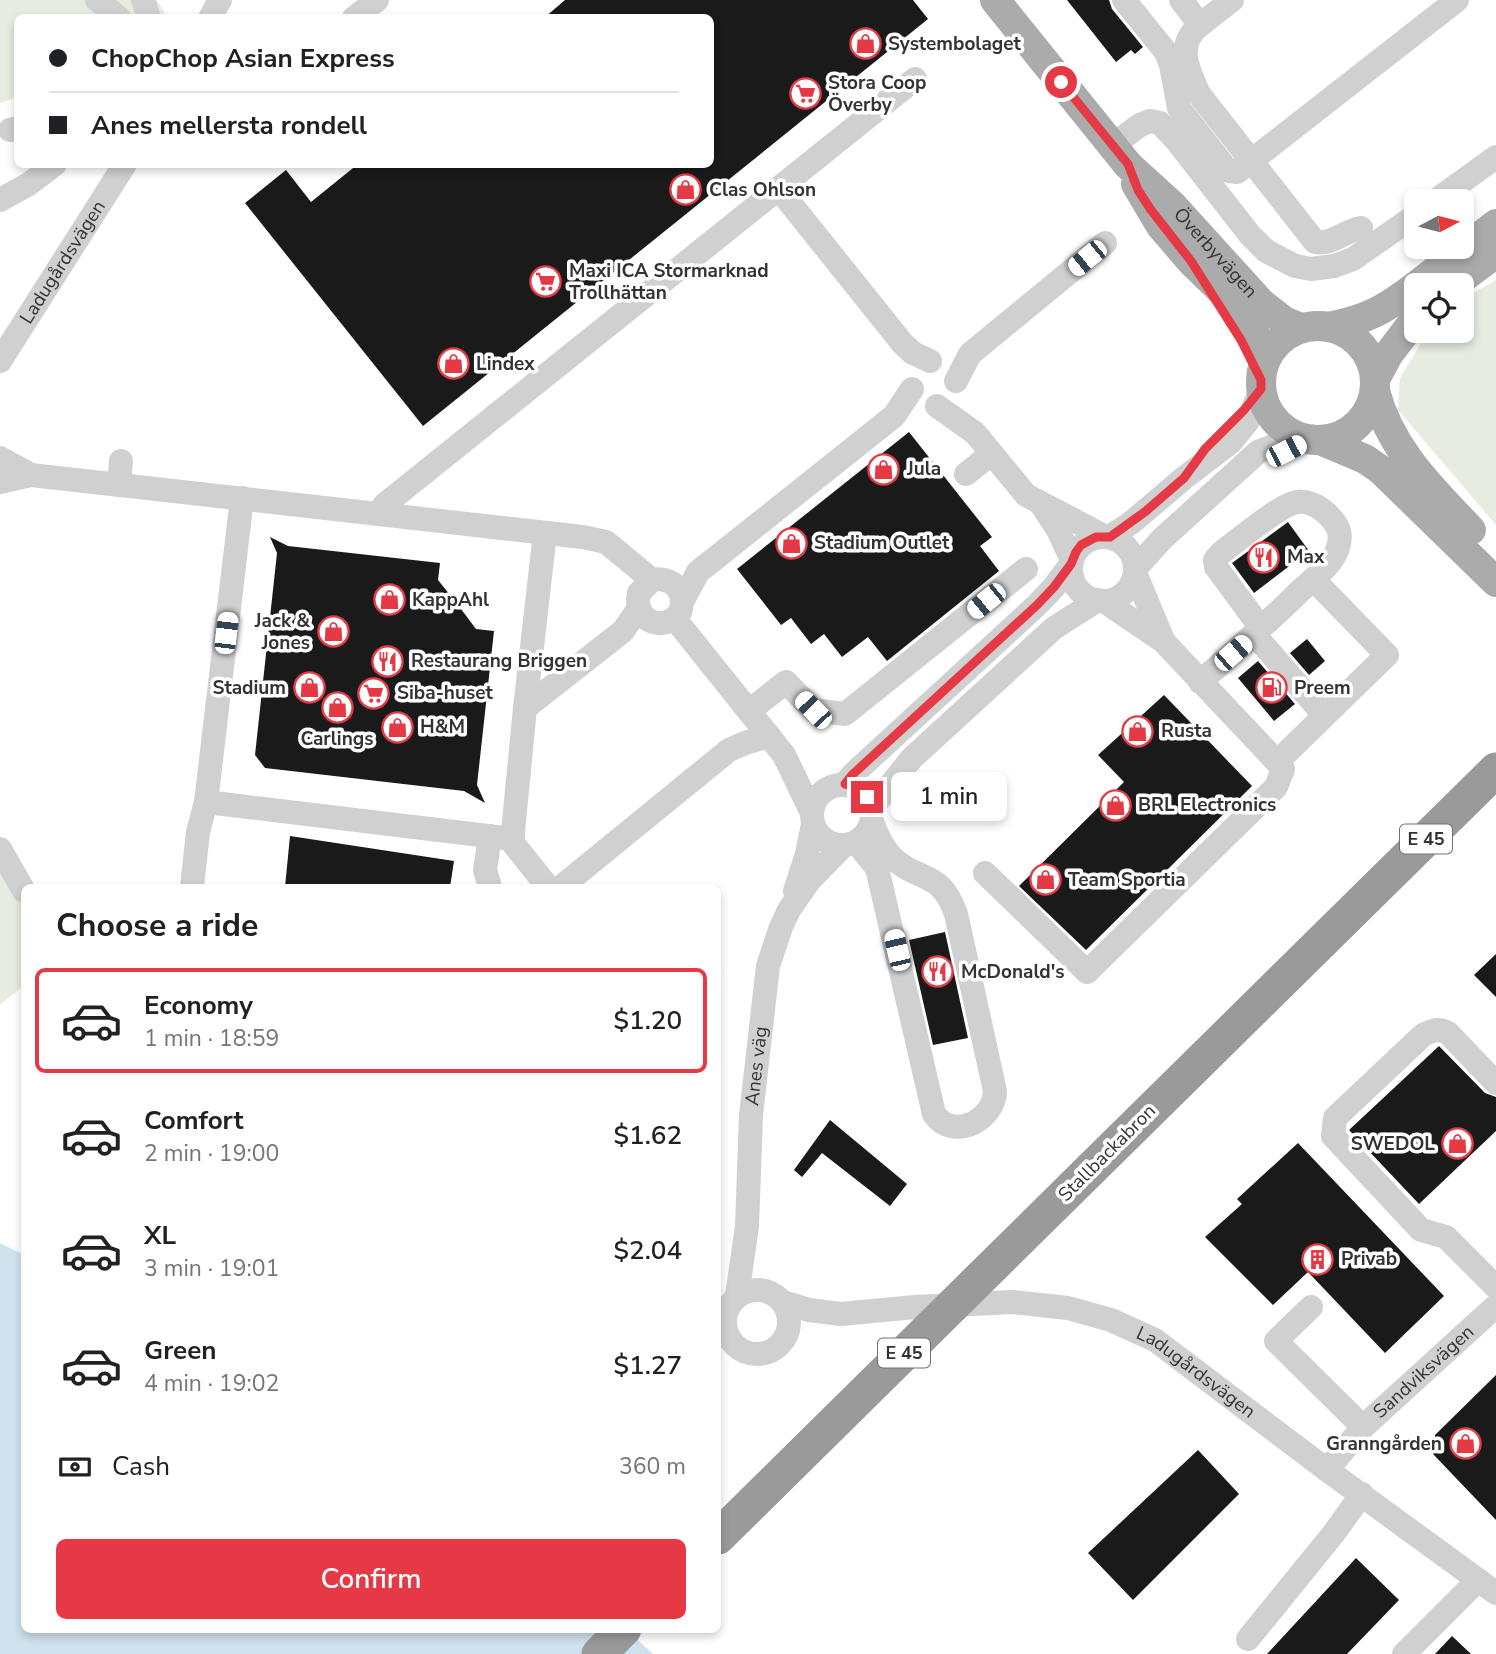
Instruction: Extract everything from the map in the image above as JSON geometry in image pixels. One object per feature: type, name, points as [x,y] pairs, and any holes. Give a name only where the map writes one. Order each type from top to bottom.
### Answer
[{"type":"highway","name":"Stallbackabron","points":[[721,1534],[1496,770]]},
{"type":"highway","points":[[599,1654],[620,1633]]},
{"type":"main road","points":[[995,0],[1121,155]]},
{"type":"main road","name":"Överbyvägen","points":[[1121,155],[1151,210],[1191,261],[1233,302],[1252,326],[1265,405],[1274,419],[1286,431],[1365,459],[1381,470],[1496,582]]},
{"type":"main road","name":"Överbyvägen","points":[[1121,155],[1172,205],[1261,303],[1284,321],[1349,334],[1364,349],[1370,358],[1384,420],[1405,457],[1425,482],[1496,556]]},
{"type":"main road","points":[[1433,273],[1496,224]]},
{"type":"main road","points":[[1469,273],[1496,253]]},
{"type":"main road","points":[[1262,377],[1276,344],[1315,327],[1363,319],[1381,311],[1404,295]]},
{"type":"main road","points":[[1315,440],[1337,437],[1360,422],[1370,408],[1375,385],[1388,355],[1404,334]]},
{"type":"street","points":[[97,0],[114,14]]},
{"type":"street","points":[[359,14],[377,0]]},
{"type":"street","points":[[1124,0],[1166,52],[1179,108],[1224,166],[1229,171],[1237,172],[1457,0]]},
{"type":"street","points":[[1181,0],[1200,25]]},
{"type":"street","points":[[1232,0],[1191,32],[1185,45],[1191,76],[1199,94],[1315,242],[1331,242],[1343,234],[1361,228]]},
{"type":"street","points":[[382,514],[384,505],[915,79]]},
{"type":"street","points":[[1121,155],[1140,125],[1150,121],[1160,123],[1258,243],[1266,251],[1295,266],[1311,269],[1335,266],[1372,248],[1404,224]]},
{"type":"street","points":[[1452,189],[1496,157]]},
{"type":"street","points":[[0,200],[29,184],[50,168]]},
{"type":"street","name":"Ladugårdsvägen","points":[[0,361],[122,168]]},
{"type":"street","points":[[778,188],[913,353],[934,384],[1016,486],[1041,504],[1128,548],[1163,641]]},
{"type":"street","points":[[525,708],[934,384],[1105,243]]},
{"type":"street","points":[[813,819],[820,794],[841,785],[1037,605],[1054,587],[1076,552],[1088,540],[1107,537],[1131,523],[1184,478],[1205,449],[1244,410],[1262,377]]},
{"type":"street","points":[[850,844],[869,830],[872,815],[912,758],[1054,628],[1101,600],[1118,597],[1129,587],[1135,571],[1162,539],[1195,511],[1227,493],[1277,456],[1315,440]]},
{"type":"street","points":[[966,474],[991,454]]},
{"type":"street","points":[[0,458],[31,475]]},
{"type":"street","points":[[0,482],[31,475],[120,473],[242,498],[606,542],[627,561],[777,746],[817,832],[828,842],[850,844],[883,862],[902,866],[933,880],[951,900],[995,1091],[990,1111],[968,1126],[953,1127],[940,1122],[934,1114],[883,862],[872,815],[863,792],[813,775],[777,746],[745,743],[729,750],[565,884]]},
{"type":"street","points":[[192,884],[198,832],[206,802],[242,498]]},
{"type":"street","points":[[1200,681],[1257,631],[1322,570],[1338,549],[1340,537],[1337,527],[1318,507],[1308,503],[1296,502],[1283,508],[1215,560],[1216,567],[1257,631],[1324,715]]},
{"type":"street","points":[[1041,504],[1058,530],[1072,562],[1075,583],[1080,591],[1101,600],[1163,641],[1280,766]]},
{"type":"street","points":[[489,884],[485,870],[501,838],[525,708],[545,533]]},
{"type":"street","points":[[749,711],[786,682],[813,710],[845,714],[1026,569]]},
{"type":"street","points":[[985,873],[1087,972],[1276,787],[1280,766],[1324,715],[1387,655],[1322,570]]},
{"type":"street","points":[[206,802],[501,838],[512,842],[546,884]]},
{"type":"street","name":"Anes väg","points":[[789,910],[807,854],[813,819]]},
{"type":"street","name":"Anes väg","points":[[727,1306],[747,1226],[751,1115],[768,966],[780,927],[789,910],[809,881],[850,844]]},
{"type":"street","points":[[0,849],[21,886]]},
{"type":"street","points":[[1496,1083],[1448,1033],[1441,1029],[1433,1030],[1423,1035],[1335,1118],[1332,1129],[1333,1136],[1421,1230],[1446,1237],[1496,1287]]},
{"type":"street","name":"Anes väg","points":[[747,1226],[755,1262],[776,1297]]},
{"type":"street","points":[[753,1289],[776,1297],[789,1322],[787,1334],[780,1344],[767,1353],[750,1353],[725,1341],[727,1306],[753,1289]]},
{"type":"street","name":"Ladugårdsvägen","points":[[776,1297],[809,1310],[841,1314],[1012,1302],[1068,1308],[1111,1320],[1155,1340],[1487,1587]]},
{"type":"street","name":"Sandviksvägen","points":[[1327,1470],[1363,1427],[1496,1306]]},
{"type":"street","points":[[1311,1307],[1276,1341],[1363,1427]]},
{"type":"street","name":"Ladugårdsvägen","points":[[787,1334],[841,1314]]},
{"type":"street","points":[[1248,1639],[1334,1534],[1362,1494]]},
{"type":"street","points":[[1404,1654],[1487,1587]]},
{"type":"shaded area","points":[[0,0],[157,0],[165,14],[14,14],[14,98],[0,103]]},
{"type":"shaded area","points":[[1496,280],[1496,525],[1398,410],[1400,378],[1421,343],[1474,343],[1474,293]]},
{"type":"shaded area","points":[[0,870],[21,904],[21,988],[0,1005]]},
{"type":"water","points":[[0,1243],[21,1254],[21,1633],[630,1633],[653,1654],[0,1654]]},
{"type":"building","points":[[565,0],[913,0],[928,19],[423,426],[245,203],[286,170],[311,202],[353,168],[714,168],[714,14],[549,14]]},
{"type":"building","points":[[1067,0],[1109,0],[1112,9],[1143,47],[1135,54],[1131,50],[1116,62]]},
{"type":"building","points":[[909,432],[992,537],[980,546],[999,571],[887,661],[868,637],[842,657],[824,634],[811,644],[791,618],[781,625],[737,569]]},
{"type":"building","name":"Max","points":[[1288,522],[1309,551],[1254,593],[1232,563]]},
{"type":"building","name":"Siba-huset","points":[[270,537],[288,546],[440,563],[438,580],[454,600],[462,601],[461,609],[476,629],[494,631],[477,785],[485,803],[464,791],[265,768],[255,755],[277,553]]},
{"type":"building","points":[[1307,639],[1325,661],[1309,675],[1290,653]]},
{"type":"building","points":[[1258,661],[1295,704],[1274,721],[1238,678]]},
{"type":"building","points":[[1164,695],[1252,786],[1086,950],[1019,886],[1124,782],[1098,755]]},
{"type":"building","points":[[290,836],[454,861],[450,884],[285,884]]},
{"type":"building","name":"McDonald's","points":[[945,932],[968,1038],[933,1045],[909,940]]},
{"type":"building","points":[[1496,954],[1496,997],[1474,975]]},
{"type":"building","points":[[1439,1046],[1485,1093],[1496,1097],[1496,1131],[1419,1204],[1349,1130]]},
{"type":"building","points":[[830,1120],[907,1184],[890,1206],[822,1153],[802,1177],[794,1170]]},
{"type":"building","name":"Privab","points":[[1298,1143],[1444,1296],[1385,1353],[1308,1272],[1273,1305],[1205,1237],[1242,1204],[1237,1199]]},
{"type":"building","name":"Granngården","points":[[1496,1375],[1496,1520],[1433,1454],[1435,1435]]},
{"type":"building","points":[[1198,1450],[1239,1494],[1133,1600],[1088,1553]]},
{"type":"building","points":[[1356,1558],[1399,1600],[1347,1654],[1267,1654]]},
{"type":"building","points":[[1452,1636],[1471,1654],[1435,1654]]},
{"type":"place","name":"Systembolaget","points":[[865,44]]},
{"type":"place","name":"Stora Coop Överby","points":[[805,94]]},
{"type":"place","name":"Clas Ohlson","points":[[686,190]]},
{"type":"place","name":"Maxi ICA Stormarknad Trollhättan","points":[[546,282]]},
{"type":"place","name":"Lindex","points":[[453,364]]},
{"type":"place","name":"Jula","points":[[884,469]]},
{"type":"place","name":"Stadium Outlet","points":[[791,543]]},
{"type":"place","name":"Max","points":[[1264,557]]},
{"type":"place","name":"KappAhl","points":[[389,600]]},
{"type":"place","name":"Jack & Jones","points":[[333,632]]},
{"type":"place","name":"Restaurang Briggen","points":[[388,661]]},
{"type":"place","name":"Stadium","points":[[309,688]]},
{"type":"place","name":"Preem","points":[[1271,688]]},
{"type":"place","name":"Siba-huset","points":[[374,693]]},
{"type":"place","name":"Carlings","points":[[337,708]]},
{"type":"place","name":"H&M","points":[[397,727]]},
{"type":"place","name":"Rusta","points":[[1138,731]]},
{"type":"place","name":"BRL Electronics","points":[[1115,805]]},
{"type":"place","name":"Team Sportia","points":[[1045,880]]},
{"type":"place","name":"McDonald's","points":[[938,972]]},
{"type":"place","name":"SWEDOL","points":[[1458,1144]]},
{"type":"place","name":"Privab","points":[[1318,1259]]},
{"type":"place","name":"Granngården","points":[[1465,1444]]},
{"type":"route","points":[[867,797],[857,788],[845,784],[852,775],[1037,605],[1071,564],[1081,545],[1096,537],[1110,537],[1131,523],[1184,478],[1205,449],[1261,389],[1261,380],[1241,340],[1191,261],[1161,226],[1138,190],[1128,164],[1061,82]]}]
